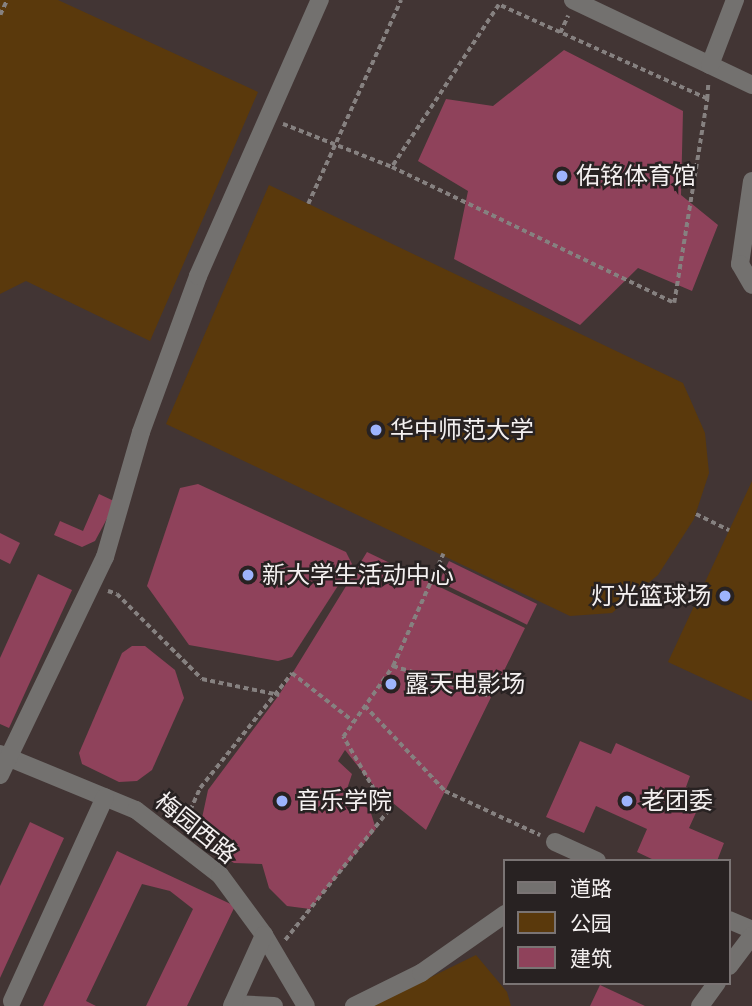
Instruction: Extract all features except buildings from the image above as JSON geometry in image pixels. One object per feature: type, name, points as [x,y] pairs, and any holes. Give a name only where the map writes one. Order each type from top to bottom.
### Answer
[{"type":"street","points":[[0,775],[4,755],[105,558],[141,432],[198,276],[320,0]]},
{"type":"street","points":[[575,0],[752,85]]},
{"type":"street","points":[[710,65],[735,0]]},
{"type":"street","points":[[752,181],[740,264],[752,285]]},
{"type":"street","name":"梅园西路","points":[[4,755],[136,810],[220,875],[264,935],[306,1006]]},
{"type":"street","points":[[12,1001],[105,797]]},
{"type":"street","points":[[555,842],[593,859]]},
{"type":"street","points":[[354,1006],[421,973],[504,915]]},
{"type":"street","points":[[731,921],[752,930]]},
{"type":"street","points":[[264,935],[233,1005],[274,1006]]},
{"type":"street","points":[[731,963],[752,936]]},
{"type":"street","points":[[700,1006],[716,985]]},
{"type":"path","points":[[0,15],[7,0]]},
{"type":"path","points":[[308,204],[401,0]]},
{"type":"path","points":[[268,118],[335,147],[392,167],[674,303],[707,99],[499,5],[392,167]]},
{"type":"path","points":[[696,514],[729,530]]},
{"type":"path","points":[[274,953],[387,812],[344,737],[393,666],[443,554]]},
{"type":"path","points":[[90,586],[117,594],[202,679],[279,695]]},
{"type":"path","points":[[393,666],[490,696]]},
{"type":"path","points":[[177,841],[200,788],[279,695],[292,673],[354,722]]},
{"type":"path","points":[[365,706],[445,791],[555,842]]},
{"type":"shaded area","name":"华中师范大学","points":[[0,0],[752,0],[752,1006],[0,1006]]},
{"type":"green space","points":[[0,0],[58,0],[258,92],[150,341],[26,281],[0,294]]},
{"type":"green space","points":[[269,185],[683,383],[705,433],[709,473],[694,519],[658,575],[612,613],[570,616],[166,424]]},
{"type":"green space","name":"灯光篮球场","points":[[752,481],[752,701],[668,662]]},
{"type":"green space","points":[[476,955],[507,992],[511,1006],[372,1006]]},
{"type":"place","name":"佑铭体育馆","points":[[562,176]]},
{"type":"place","name":"华中师范大学","points":[[376,430]]},
{"type":"place","name":"新大学生活动中心","points":[[248,575]]},
{"type":"place","name":"灯光篮球场","points":[[725,596]]},
{"type":"place","name":"露天电影场","points":[[391,684]]},
{"type":"place","name":"音乐学院","points":[[282,801]]},
{"type":"place","name":"老团委","points":[[627,801]]}]
